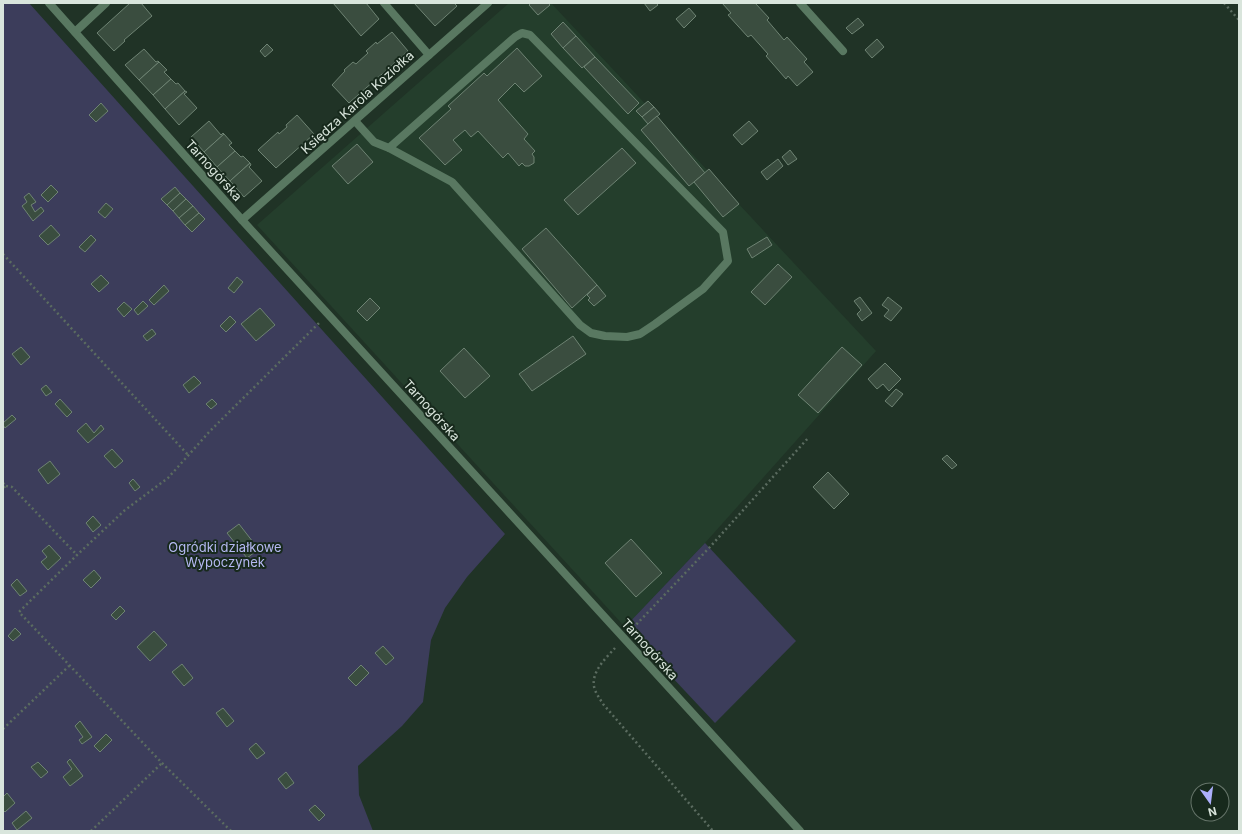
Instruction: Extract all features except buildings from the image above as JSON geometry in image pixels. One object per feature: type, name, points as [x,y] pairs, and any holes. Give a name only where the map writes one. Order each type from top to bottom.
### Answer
[{"type":"street","name":"Tarnogórska","points":[[49,3],[242,220],[800,831]]},
{"type":"street","points":[[75,32],[106,3]]},
{"type":"street","points":[[384,3],[429,55]]},
{"type":"street","name":"Księdza Karola Koziołka","points":[[242,220],[488,3]]},
{"type":"street","points":[[800,3],[843,51]]},
{"type":"street","points":[[355,121],[374,142],[389,148],[452,182],[580,325],[591,333],[605,336],[627,337],[640,334],[703,289],[728,261],[723,232],[530,35],[522,33],[515,37],[389,148]]},
{"type":"path","points":[[1224,3],[1239,20]]},
{"type":"path","points":[[3,254],[189,456]]},
{"type":"path","points":[[230,831],[162,763],[19,612],[76,555],[125,510],[168,478],[210,431],[328,314]]},
{"type":"path","points":[[713,831],[603,704],[594,688],[595,674],[602,663],[624,638],[709,548],[809,437]]},
{"type":"path","points":[[4,486],[12,487],[76,555]]},
{"type":"path","points":[[3,729],[69,666]]},
{"type":"path","points":[[92,831],[162,763]]},
{"type":"shaded area","points":[[509,3],[551,3],[876,351],[705,543],[625,627],[257,225]]},
{"type":"green space","name":"Ogródki działkowe Wypoczynek","points":[[3,3],[29,3],[505,534],[467,577],[445,608],[431,640],[423,702],[402,726],[358,766],[359,795],[373,831],[3,831]]},
{"type":"green space","points":[[705,543],[796,641],[715,723],[625,627]]}]
